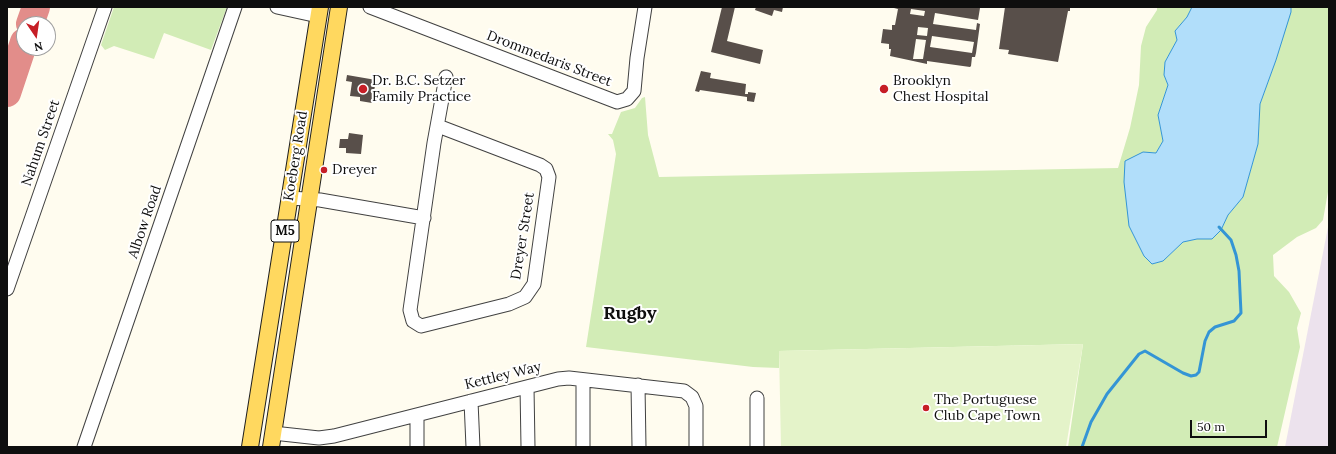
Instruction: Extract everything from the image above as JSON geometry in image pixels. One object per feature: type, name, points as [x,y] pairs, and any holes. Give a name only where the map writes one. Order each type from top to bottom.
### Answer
[{"type":"main road","name":"Koeberg Road","points":[[272,440],[309,200],[342,10]]},
{"type":"main road","name":"Koeberg Road","points":[[250,447],[319,11]]},
{"type":"street","name":"Nahum Street","points":[[7,289],[105,7]]},
{"type":"street","name":"Albow Road","points":[[84,447],[235,7]]},
{"type":"street","points":[[277,7],[319,11]]},
{"type":"street","name":"Drommedaris Street","points":[[370,7],[616,102],[627,99],[634,91],[637,58],[645,7]]},
{"type":"street","name":"Dreyer Street","points":[[438,126],[500,148],[546,169],[549,177],[534,284],[525,297],[509,304],[425,325],[415,324],[411,318],[410,310],[438,126],[446,77]]},
{"type":"street","points":[[290,198],[320,200],[424,218]]},
{"type":"street","name":"Kettley Way","points":[[272,440],[319,438],[334,441],[417,415],[558,379],[638,385],[678,390],[689,393],[696,406],[696,447]]},
{"type":"street","points":[[583,380],[583,447]]},
{"type":"street","points":[[638,385],[639,447]]},
{"type":"street","points":[[527,387],[528,447]]},
{"type":"street","points":[[757,398],[757,447]]},
{"type":"street","points":[[472,401],[473,447]]},
{"type":"street","points":[[417,415],[417,447]]},
{"type":"shaded area","points":[[1329,222],[1329,447],[1285,447]]},
{"type":"green space","points":[[114,7],[227,7],[211,50],[164,33],[154,59],[114,46],[105,50],[101,45]]},
{"type":"green space","points":[[1157,7],[1192,7],[1187,17],[1175,31],[1177,40],[1165,62],[1164,75],[1168,85],[1158,115],[1163,141],[1156,153],[1143,152],[1129,226],[1144,256],[1152,264],[1163,261],[1183,242],[1197,239],[1212,239],[1221,230],[1228,215],[1243,197],[1258,144],[1260,104],[1276,60],[1291,7],[1329,7],[1329,186],[1323,220],[1316,228],[1297,237],[1273,255],[1274,276],[1289,292],[1301,313],[1297,328],[1300,347],[1277,447],[1068,447],[1083,344],[779,351],[779,368],[753,367],[586,347],[616,154],[613,140],[608,134],[612,134],[621,112],[635,108],[642,98],[645,97],[648,135],[659,177],[1118,168],[1130,128],[1139,85],[1141,46],[1146,27],[1157,10]]},
{"type":"green space","name":"The Portuguese Club Cape Town","points":[[1083,344],[1066,447],[781,447],[779,351]]},
{"type":"water","points":[[1192,7],[1291,7],[1291,12],[1260,104],[1258,144],[1243,197],[1228,215],[1221,230],[1212,239],[1197,239],[1183,242],[1163,261],[1152,264],[1144,256],[1129,226],[1124,182],[1125,161],[1143,152],[1156,153],[1163,141],[1158,115],[1168,85],[1164,75],[1165,62],[1177,40],[1175,31],[1187,17]]},
{"type":"building","points":[[722,7],[735,7],[727,41],[763,50],[760,64],[711,52]]},
{"type":"building","points":[[756,7],[783,7],[782,12],[774,10],[772,16],[755,10]]},
{"type":"building","points":[[890,7],[980,8],[978,20],[935,13],[933,24],[976,30],[977,23],[980,24],[976,53],[975,57],[972,57],[971,66],[927,61],[927,64],[890,56],[891,49],[889,49],[889,44],[881,43],[883,29],[892,30],[892,25],[895,25],[898,9]],"holes":[[[911,9],[925,11],[924,16],[910,14]],[[918,27],[928,28],[927,36],[917,35]],[[932,36],[974,42],[972,53],[930,47]],[[916,39],[926,40],[923,59],[913,59]]]},
{"type":"building","points":[[1005,7],[1070,8],[1070,11],[1068,11],[1058,62],[1008,54],[1009,50],[999,49]]},
{"type":"building","points":[[701,71],[711,73],[710,78],[746,84],[745,94],[748,94],[748,92],[756,93],[754,102],[747,101],[747,97],[700,90],[699,92],[695,91]]},
{"type":"building","name":"Dr. B.C. Setzer Family Practice","points":[[347,75],[376,80],[372,103],[360,101],[360,97],[350,96],[352,82],[346,81]]},
{"type":"building","points":[[349,133],[363,135],[361,154],[346,153],[346,148],[339,148],[340,139],[348,139]]},
{"type":"waterway","points":[[1082,447],[1091,422],[1107,394],[1139,354],[1145,351],[1183,373],[1191,376],[1196,375],[1199,372],[1205,341],[1209,332],[1215,327],[1234,321],[1241,313],[1239,271],[1236,255],[1231,240],[1219,227]]},
{"type":"taxiway","points":[[33,16],[36,7]]},
{"type":"taxiway","points":[[7,93],[19,56]]},
{"type":"place","name":"Dr. B.C. Setzer Family Practice","points":[[363,89]]},
{"type":"place","name":"Brooklyn Chest Hospital","points":[[884,89]]},
{"type":"place","name":"Dreyer","points":[[324,170]]},
{"type":"place","name":"The Portuguese Club Cape Town","points":[[926,408]]},
{"type":"district","name":"Rugby","points":[[630,314]]}]
